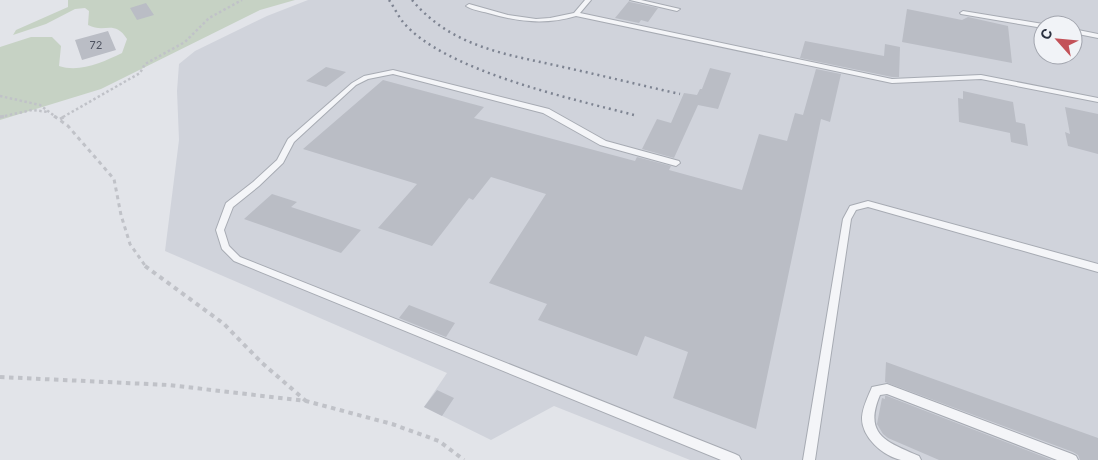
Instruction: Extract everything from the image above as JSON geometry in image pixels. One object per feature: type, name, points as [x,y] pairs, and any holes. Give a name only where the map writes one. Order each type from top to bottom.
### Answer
[{"type":"lane","points":[[469,6],[502,16],[542,20],[565,18],[576,14],[588,0]]},
{"type":"lane","points":[[633,0],[677,9]]},
{"type":"lane","points":[[963,13],[1033,24]]},
{"type":"lane","points":[[576,14],[892,81],[914,82],[964,76],[981,77],[1098,100]]},
{"type":"lane","points":[[1083,33],[1098,36]]},
{"type":"lane","points":[[676,163],[602,143],[546,111],[393,72],[382,73],[366,77],[354,84],[291,141],[280,161],[256,184],[229,205],[220,230],[225,247],[237,260],[735,460]]},
{"type":"lane","points":[[809,460],[845,228],[853,208],[868,204],[1098,268]]},
{"type":"lane","points":[[915,460],[887,448],[871,435],[866,422],[870,403],[876,391],[887,389],[1072,460]]},
{"type":"path","points":[[60,119],[140,73],[145,64],[185,42],[209,18],[242,0]]},
{"type":"path","points":[[0,96],[40,105],[68,126],[114,179],[121,214],[130,244],[146,267],[224,324],[262,362],[306,401]]},
{"type":"path","points":[[0,117],[32,110],[50,112]]},
{"type":"path","points":[[0,377],[169,385],[306,401],[392,424],[439,441],[464,460]]},
{"type":"shaded area","points":[[308,0],[1098,0],[1098,460],[690,460],[554,406],[491,440],[424,407],[447,373],[165,251],[179,140],[177,91],[179,64],[195,51],[267,16]]},
{"type":"green space","points":[[68,0],[295,0],[260,10],[101,89],[0,120],[0,47],[31,37],[52,37],[61,46],[59,66],[67,68],[91,66],[122,53],[127,39],[122,33],[113,28],[99,28],[88,25],[89,11],[85,8],[75,9],[46,24],[13,35],[16,30],[68,7]]},
{"type":"building","points":[[629,1],[658,8],[648,22],[641,20],[639,23],[615,18]]},
{"type":"building","points":[[146,3],[154,15],[137,20],[130,8]]},
{"type":"building","points":[[907,9],[962,20],[968,17],[1008,26],[1012,63],[902,42]]},
{"type":"building","points":[[108,31],[116,50],[82,60],[75,40]]},
{"type":"building","points":[[805,41],[884,56],[885,44],[900,47],[899,77],[800,58]]},
{"type":"building","points":[[326,67],[346,72],[326,87],[306,81]]},
{"type":"building","points":[[710,68],[731,73],[718,109],[698,105],[674,158],[642,149],[657,119],[671,123],[684,93],[697,95],[700,89],[702,89]]},
{"type":"building","points":[[816,69],[841,74],[830,122],[821,119],[756,429],[673,398],[688,352],[645,336],[637,356],[538,320],[547,304],[489,283],[546,194],[491,177],[473,200],[469,198],[432,246],[378,228],[417,184],[303,149],[383,80],[484,107],[474,118],[635,161],[637,157],[671,166],[669,170],[742,190],[759,134],[787,141],[795,113],[803,115]]},
{"type":"building","points":[[963,91],[1013,102],[1016,122],[1025,124],[1028,146],[1011,142],[1010,133],[959,122],[958,98],[963,99]]},
{"type":"building","points":[[1065,107],[1098,114],[1098,154],[1068,146],[1065,132],[1070,134]]},
{"type":"building","points":[[272,194],[297,202],[291,207],[361,230],[341,253],[244,219]]},
{"type":"building","points":[[409,305],[455,323],[446,337],[399,318]]},
{"type":"building","points":[[886,362],[1098,438],[1098,460],[1080,460],[1078,455],[1073,452],[885,382]]},
{"type":"building","points":[[437,390],[454,398],[442,416],[424,407]]},
{"type":"building","points":[[885,396],[1052,460],[939,460],[888,438],[883,434],[877,424],[882,398],[885,399]]},
{"type":"railway","points":[[389,0],[403,22],[422,39],[448,55],[511,81],[634,115]]},
{"type":"railway","points":[[412,0],[446,30],[486,48],[680,94]]}]
